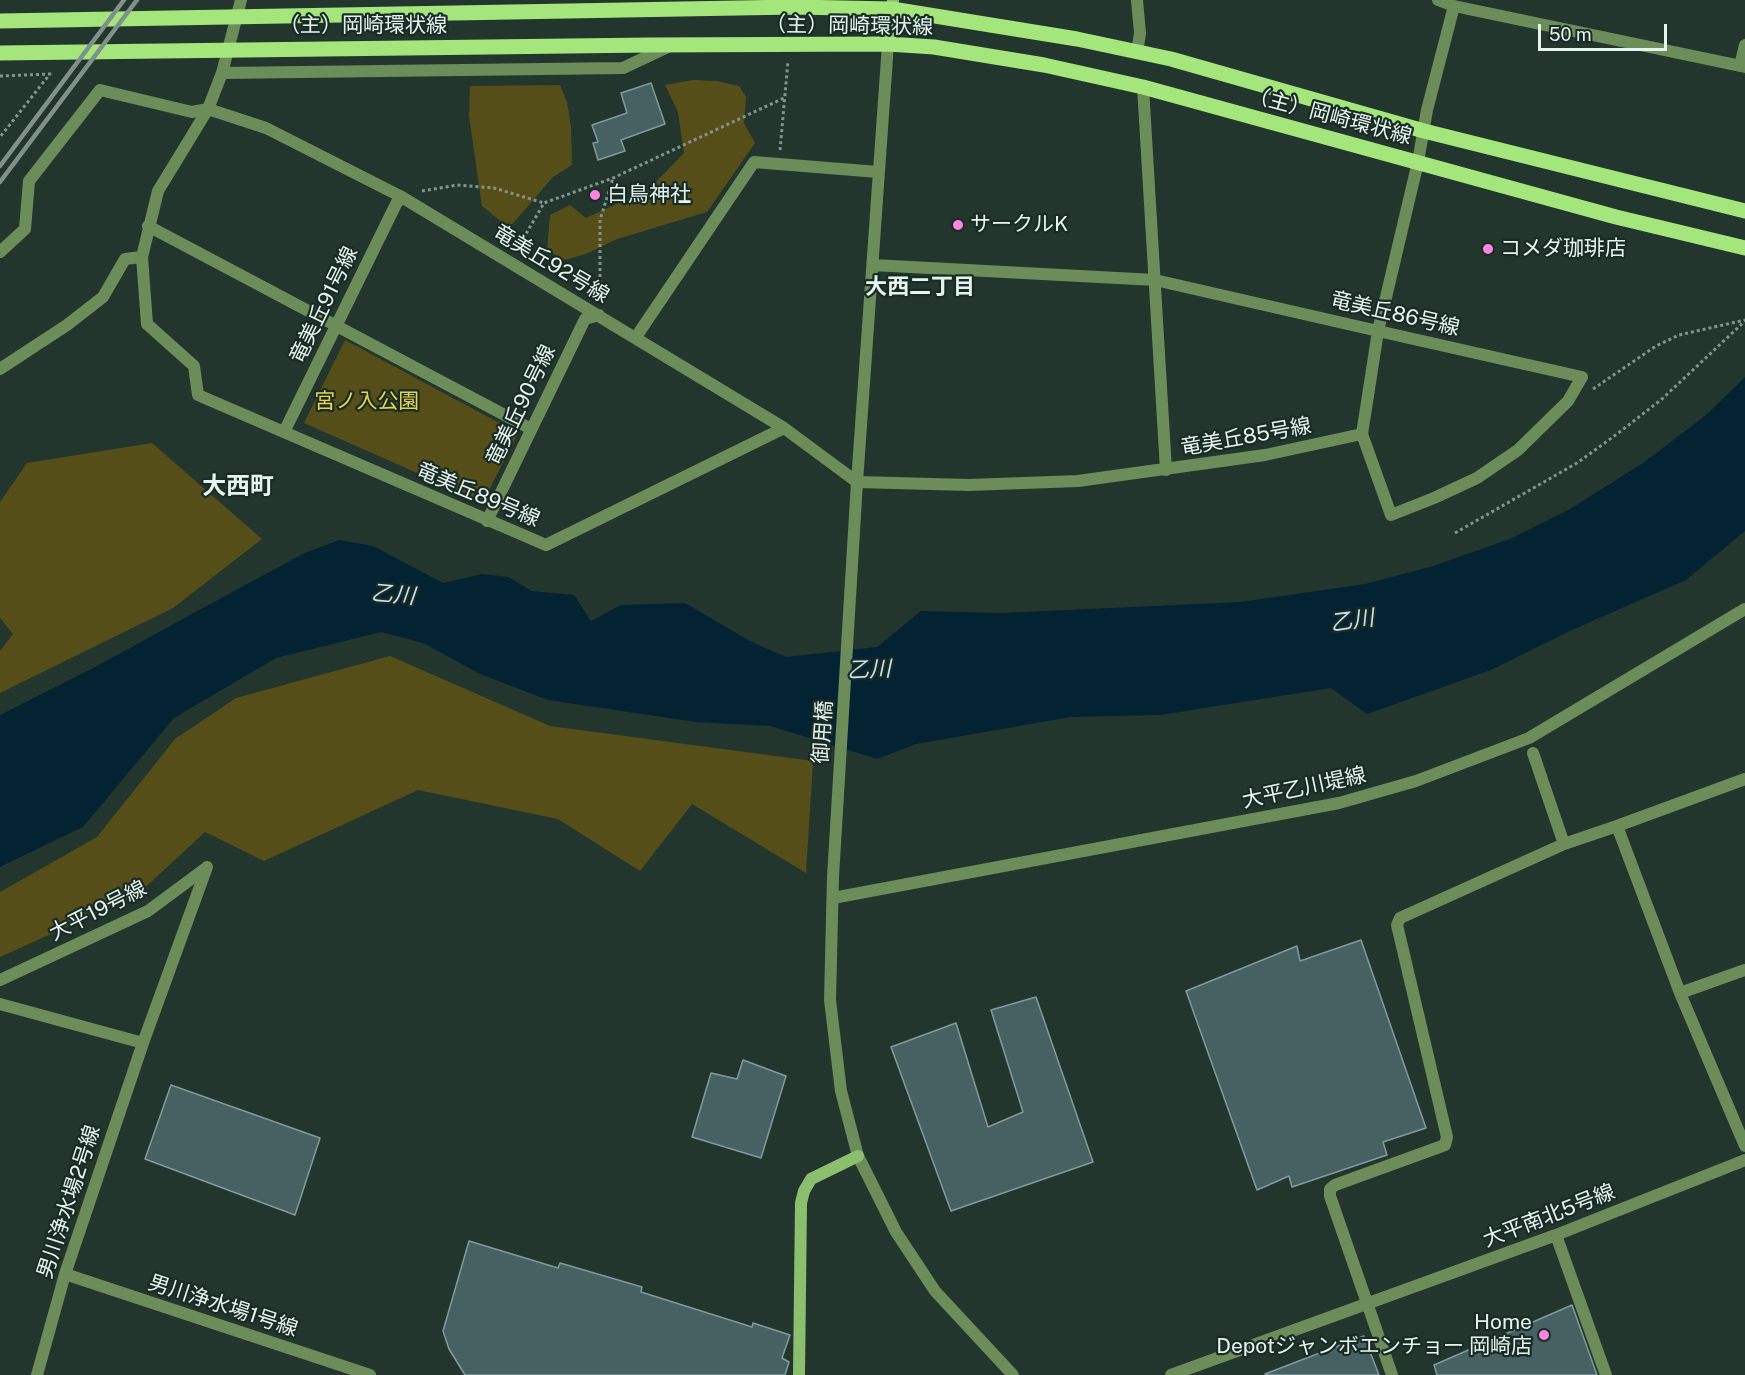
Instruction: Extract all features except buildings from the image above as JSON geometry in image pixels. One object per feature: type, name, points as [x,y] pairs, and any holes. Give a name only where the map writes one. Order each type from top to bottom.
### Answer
[{"type":"main road","name":"（主）岡崎環状線","points":[[0,21],[893,4],[1171,59],[1424,131],[1745,211]]},
{"type":"main road","name":"（主）岡崎環状線","points":[[0,53],[673,45],[888,44],[934,47],[1044,65],[1143,87],[1616,217],[1745,248]]},
{"type":"street","points":[[0,369],[67,325],[103,297],[125,259],[142,257],[158,191],[208,109],[222,73],[242,0]]},
{"type":"street","points":[[653,0],[671,10]]},
{"type":"street","points":[[1137,0],[1140,33],[1137,53]]},
{"type":"street","points":[[1438,0],[1454,6],[1742,67],[1745,45]]},
{"type":"street","points":[[888,44],[893,4]]},
{"type":"street","points":[[1362,434],[1378,331],[1454,6]]},
{"type":"street","name":"御用橋","points":[[888,44],[857,482],[833,898],[830,1000],[841,1091],[858,1156],[896,1232],[935,1292],[1013,1375]]},
{"type":"street","points":[[222,73],[623,68],[673,45]]},
{"type":"street","points":[[1143,87],[1166,470]]},
{"type":"street","name":"竜美丘92号線","points":[[0,252],[25,229],[29,181],[100,90],[192,112],[208,109],[266,128],[400,196],[784,428],[857,482]]},
{"type":"street","points":[[636,337],[754,162],[878,172]]},
{"type":"street","name":"竜美丘91号線","points":[[284,432],[400,196]]},
{"type":"street","points":[[148,226],[531,429]]},
{"type":"street","name":"竜美丘89号線","points":[[142,257],[147,324],[194,366],[198,395],[546,545],[784,428]]},
{"type":"street","name":"竜美丘86号線","points":[[873,265],[1155,280],[1582,377],[1568,401],[1518,450],[1477,478],[1390,515],[1362,434]]},
{"type":"street","name":"竜美丘90号線","points":[[487,521],[585,319],[599,315]]},
{"type":"street","name":"竜美丘85号線","points":[[857,482],[969,485],[1078,480],[1265,455],[1362,434]]},
{"type":"street","name":"大平乙川堤線","points":[[833,898],[1339,803],[1416,781],[1528,738],[1745,609]]},
{"type":"street","points":[[1533,753],[1564,844]]},
{"type":"street","points":[[1392,1375],[1330,1196],[1330,1189],[1335,1185],[1445,1145],[1447,1137],[1397,925],[1400,918],[1564,844],[1745,779]]},
{"type":"street","points":[[1617,826],[1680,993],[1745,1146]]},
{"type":"street","name":"大平19号線","points":[[0,980],[148,911],[207,867]]},
{"type":"street","name":"男川浄水場2号線","points":[[37,1375],[65,1274],[143,1043],[207,867]]},
{"type":"street","points":[[1680,993],[1745,970]]},
{"type":"street","points":[[0,1004],[143,1043]]},
{"type":"street","points":[[799,1375],[801,1203],[804,1191],[811,1179],[858,1156]]},
{"type":"street","name":"大平南北5号線","points":[[1171,1375],[1556,1235],[1745,1160]]},
{"type":"street","points":[[1556,1235],[1606,1375]]},
{"type":"street","name":"男川浄水場1号線","points":[[65,1274],[370,1375]]},
{"type":"path","points":[[779,164],[790,46]]},
{"type":"path","points":[[0,76],[50,74],[0,137]]},
{"type":"path","points":[[400,196],[457,184],[494,188],[544,203],[613,178],[784,98]]},
{"type":"path","points":[[599,315],[600,219],[613,178]]},
{"type":"path","points":[[510,261],[544,203]]},
{"type":"path","points":[[1568,401],[1585,394],[1656,346],[1679,335],[1745,321]]},
{"type":"path","points":[[1455,533],[1577,463],[1609,440],[1662,399],[1745,321]]},
{"type":"green space","points":[[693,80],[717,81],[739,86],[746,97],[744,123],[755,143],[707,212],[617,239],[586,254],[564,260],[547,250],[550,215],[570,205],[586,218],[649,189],[684,153],[678,112],[665,85]]},
{"type":"green space","points":[[560,85],[567,102],[571,127],[572,165],[553,177],[509,228],[482,206],[469,116],[470,86]]},
{"type":"green space","name":"宮ノ入公園","points":[[345,340],[518,433],[483,502],[304,423]]},
{"type":"green space","points":[[152,443],[262,539],[173,608],[0,693],[0,651],[13,634],[0,618],[0,502],[27,463]]},
{"type":"green space","points":[[390,656],[550,726],[813,761],[806,873],[692,804],[640,871],[558,819],[418,790],[264,861],[205,832],[137,895],[0,957],[0,892],[97,837],[175,739],[236,698]]},
{"type":"water","name":"乙川","points":[[1745,377],[1745,531],[1686,580],[1572,630],[1491,670],[1367,714],[1331,688],[1160,715],[1071,717],[916,744],[877,759],[770,726],[696,722],[548,700],[480,674],[423,643],[381,632],[276,658],[174,718],[83,827],[0,867],[0,715],[97,666],[305,553],[339,540],[373,546],[443,583],[482,574],[508,577],[532,591],[574,595],[591,621],[621,605],[685,603],[750,641],[786,657],[877,647],[921,611],[1002,613],[1240,602],[1365,584],[1430,567],[1510,539],[1570,509],[1643,463],[1705,416]]},
{"type":"railway","points":[[0,166],[124,0]]},
{"type":"railway","points":[[0,182],[137,0]]},
{"type":"place","name":"白鳥神社","points":[[595,195]]},
{"type":"place","name":"サークルK","points":[[958,225]]},
{"type":"place","name":"コメダ珈琲店","points":[[1488,249]]},
{"type":"place","name":"Home Depotジャンボエンチョー 岡崎店","points":[[1544,1335]]},
{"type":"district","name":"大西二丁目","points":[[920,287]]},
{"type":"district","name":"大西町","points":[[238,487]]}]
